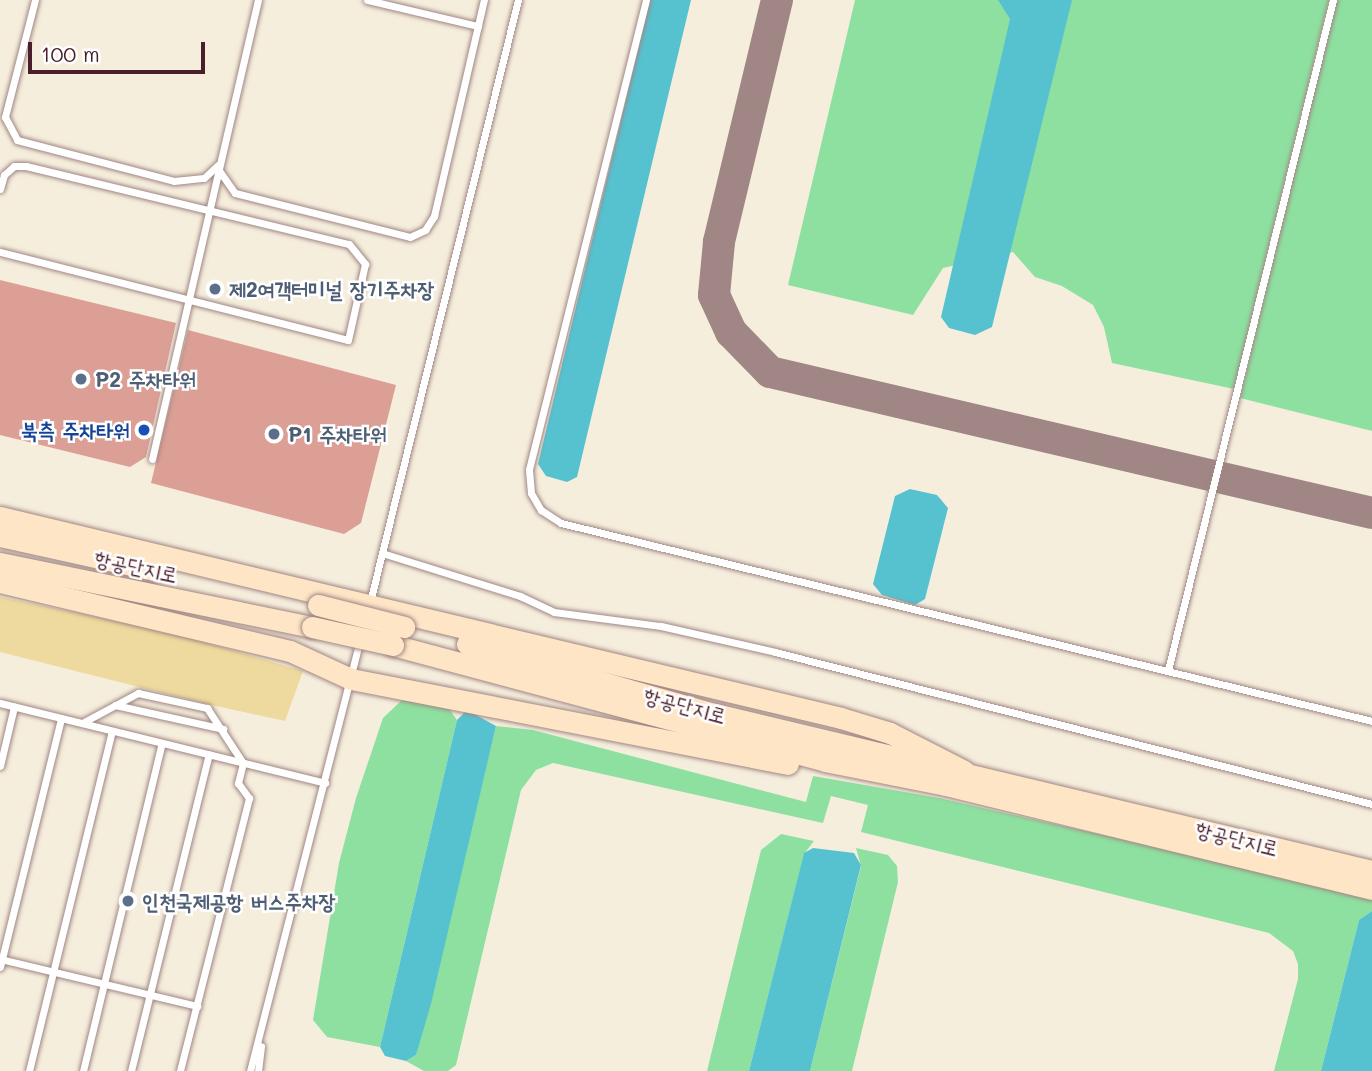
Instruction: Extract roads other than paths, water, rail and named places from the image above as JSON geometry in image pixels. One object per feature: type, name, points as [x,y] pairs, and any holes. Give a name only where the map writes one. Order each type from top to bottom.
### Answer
[{"type":"street","points":[[0,517],[368,608],[841,718],[890,733],[964,771]]},
{"type":"street","name":"항공단지로","points":[[0,536],[318,605],[404,627],[715,714],[825,758]]},
{"type":"street","name":"항공단지로","points":[[0,563],[393,645],[825,758],[1372,889]]},
{"type":"street","points":[[0,582],[290,651],[351,678],[825,758],[885,771]]},
{"type":"street","name":"항공단지로","points":[[885,771],[964,771],[1372,871]]},
{"type":"lane","points":[[35,0],[5,117],[17,140],[174,181],[204,178],[218,164]]},
{"type":"lane","points":[[152,459],[258,0]]},
{"type":"lane","points":[[367,0],[478,26]]},
{"type":"lane","points":[[218,164],[218,173],[235,193],[410,237],[425,230],[434,216],[484,0]]},
{"type":"lane","points":[[250,1071],[325,783],[518,0]]},
{"type":"lane","points":[[646,0],[529,470],[531,493],[541,510],[561,523],[1372,721]]},
{"type":"lane","points":[[1168,670],[1333,0]]},
{"type":"lane","points":[[0,189],[4,175],[14,166],[26,166],[349,244],[360,253],[365,264],[348,340],[0,252]]},
{"type":"lane","points":[[382,553],[520,596],[554,612],[661,626],[775,652],[1372,804]]},
{"type":"lane","points":[[82,723],[138,692],[207,708],[243,763],[237,783],[248,798],[180,1071]]},
{"type":"lane","points":[[0,703],[325,783]]},
{"type":"lane","points":[[114,704],[223,729]]},
{"type":"lane","points":[[0,766],[14,707]]},
{"type":"lane","points":[[61,718],[1,962],[197,1006]]},
{"type":"lane","points":[[29,1071],[112,731]]},
{"type":"lane","points":[[83,1071],[162,743]]},
{"type":"lane","points":[[131,1071],[209,754]]},
{"type":"lane","points":[[258,1071],[263,1028]]},
{"type":"water","points":[[650,0],[691,0],[577,477],[567,482],[546,476],[538,464]]},
{"type":"water","points":[[998,0],[1072,0],[992,327],[975,335],[949,328],[941,317],[1010,19]]},
{"type":"water","points":[[910,489],[937,495],[948,508],[925,599],[915,605],[882,595],[873,584],[895,496]]},
{"type":"water","points":[[467,710],[496,726],[431,1004],[416,1055],[406,1061],[385,1056],[380,1047],[457,720]]},
{"type":"water","points":[[813,848],[854,853],[861,865],[810,1071],[749,1071],[804,853]]},
{"type":"water","points":[[1372,911],[1372,1071],[1321,1071],[1359,920]]},
{"type":"place","name":"제2여객터미널 장기주차장","points":[[215,289]]},
{"type":"place","name":"P2 주차타워","points":[[81,379]]},
{"type":"place","name":"북측 주차타워","points":[[144,430]]},
{"type":"place","name":"P1 주차타워","points":[[274,434]]},
{"type":"place","name":"인천국제공항 버스주차장","points":[[128,901]]}]
